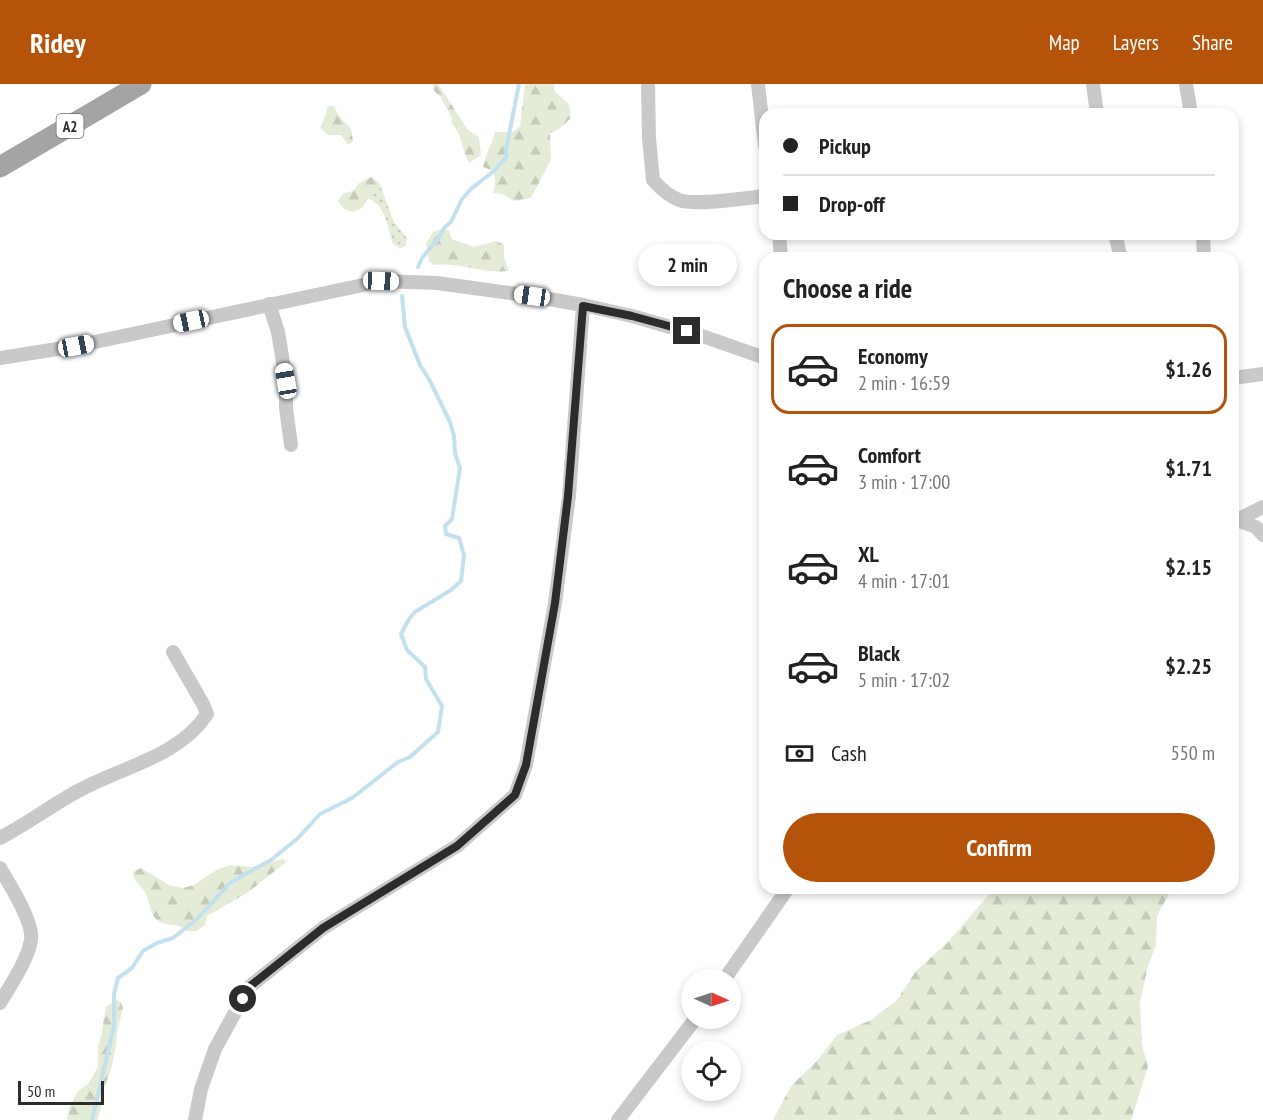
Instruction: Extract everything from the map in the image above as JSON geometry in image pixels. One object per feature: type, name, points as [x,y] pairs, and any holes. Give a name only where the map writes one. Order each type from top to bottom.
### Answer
[{"type":"main road","name":"A2","points":[[0,167],[141,84]]},
{"type":"street","points":[[648,84],[652,180],[664,192],[681,201],[720,201],[759,197]]},
{"type":"street","points":[[758,84],[761,108]]},
{"type":"street","points":[[1093,84],[1096,108]]},
{"type":"street","points":[[1186,84],[1190,108]]},
{"type":"street","points":[[0,358],[76,346],[381,281],[437,283],[532,296],[583,306],[632,316],[759,356]]},
{"type":"street","points":[[269,304],[278,332],[286,381],[286,408],[291,445]]},
{"type":"street","points":[[195,1120],[201,1089],[215,1049],[249,987],[323,928],[457,846],[515,795],[526,765],[555,603],[568,496],[583,306]]},
{"type":"street","points":[[1239,377],[1263,374]]},
{"type":"street","points":[[1239,517],[1263,507]]},
{"type":"street","points":[[1239,521],[1256,527],[1263,535]]},
{"type":"street","points":[[0,838],[79,790],[183,740],[200,724],[207,714],[204,704],[173,652]]},
{"type":"street","points":[[0,868],[25,911],[32,938],[17,974],[0,1003]]},
{"type":"street","points":[[732,969],[784,894]]},
{"type":"street","points":[[618,1120],[688,1029]]},
{"type":"green space","points":[[433,84],[438,84],[468,130],[479,137],[481,155],[469,163],[458,132],[451,123],[452,118],[440,96],[434,91]]},
{"type":"green space","points":[[525,84],[554,84],[555,92],[569,104],[571,118],[559,129],[550,133],[551,160],[531,198],[514,201],[503,194],[493,193],[494,171],[483,167],[495,132],[513,132],[520,126]]},
{"type":"green space","points":[[329,106],[334,106],[339,116],[351,129],[353,141],[348,145],[341,135],[328,135],[320,128]]},
{"type":"green space","points":[[371,177],[379,182],[362,208],[353,212],[344,209],[338,201],[344,193],[353,191],[359,183]]},
{"type":"green space","points":[[379,182],[394,222],[407,238],[406,246],[400,248],[393,244],[382,211],[378,205],[367,198]]},
{"type":"green space","points":[[444,228],[449,231],[452,239],[474,247],[497,241],[504,245],[504,257],[509,271],[433,265],[429,261],[426,244],[433,232]]},
{"type":"green space","points":[[283,859],[286,862],[247,893],[207,916],[205,925],[196,931],[187,931],[156,919],[145,892],[135,881],[133,875],[133,872],[141,868],[169,885],[183,888],[194,885],[218,869],[230,865],[252,867]]},
{"type":"green space","points":[[990,894],[1169,894],[1157,916],[1156,945],[1147,969],[1140,1003],[1142,1045],[1148,1067],[1131,1120],[773,1120],[791,1086],[817,1061],[837,1035],[871,1020],[897,1000],[916,971],[947,943]]},
{"type":"green space","points":[[116,1000],[121,1002],[123,1008],[98,1120],[67,1120],[69,1108],[78,1091],[88,1084],[98,1067],[98,1046],[106,1007]]},
{"type":"waterway","points":[[418,267],[422,258],[451,222],[462,199],[494,171],[507,156],[506,150],[519,84]]},
{"type":"waterway","points":[[92,1120],[114,1026],[114,994],[118,978],[132,968],[143,951],[173,938],[197,919],[230,883],[271,860],[298,838],[320,814],[352,798],[398,762],[410,757],[438,732],[442,706],[426,679],[425,667],[407,650],[401,634],[415,612],[451,590],[461,581],[464,555],[459,538],[446,534],[445,526],[452,519],[460,468],[450,422],[420,365],[405,327],[402,296]]},
{"type":"route","points":[[243,999],[249,987],[323,928],[457,846],[515,795],[526,765],[555,603],[568,496],[583,306],[687,331]]}]
